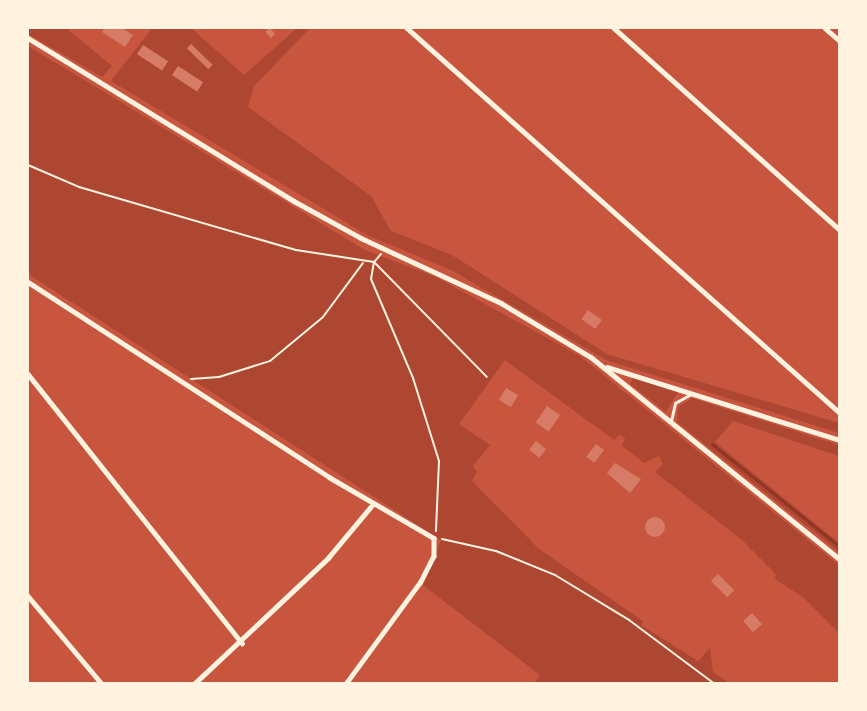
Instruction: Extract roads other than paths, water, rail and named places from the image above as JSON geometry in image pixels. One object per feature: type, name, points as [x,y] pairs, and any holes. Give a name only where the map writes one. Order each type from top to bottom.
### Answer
[{"type":"street","points":[[408,28],[840,413]]},
{"type":"street","points":[[614,28],[840,230]]},
{"type":"street","points":[[824,28],[840,42]]},
{"type":"street","points":[[28,38],[294,202],[386,249],[501,302],[606,367],[840,559]]},
{"type":"street","points":[[28,282],[372,504],[434,538],[434,556],[420,583],[346,684]]},
{"type":"street","points":[[606,367],[695,393],[840,440]]},
{"type":"street","points":[[28,374],[242,643]]},
{"type":"street","points":[[194,684],[242,643],[328,558],[372,504]]},
{"type":"street","points":[[28,596],[102,684]]},
{"type":"lane","points":[[671,421],[675,403],[695,393]]},
{"type":"waterway","points":[[712,444],[840,547]]}]
